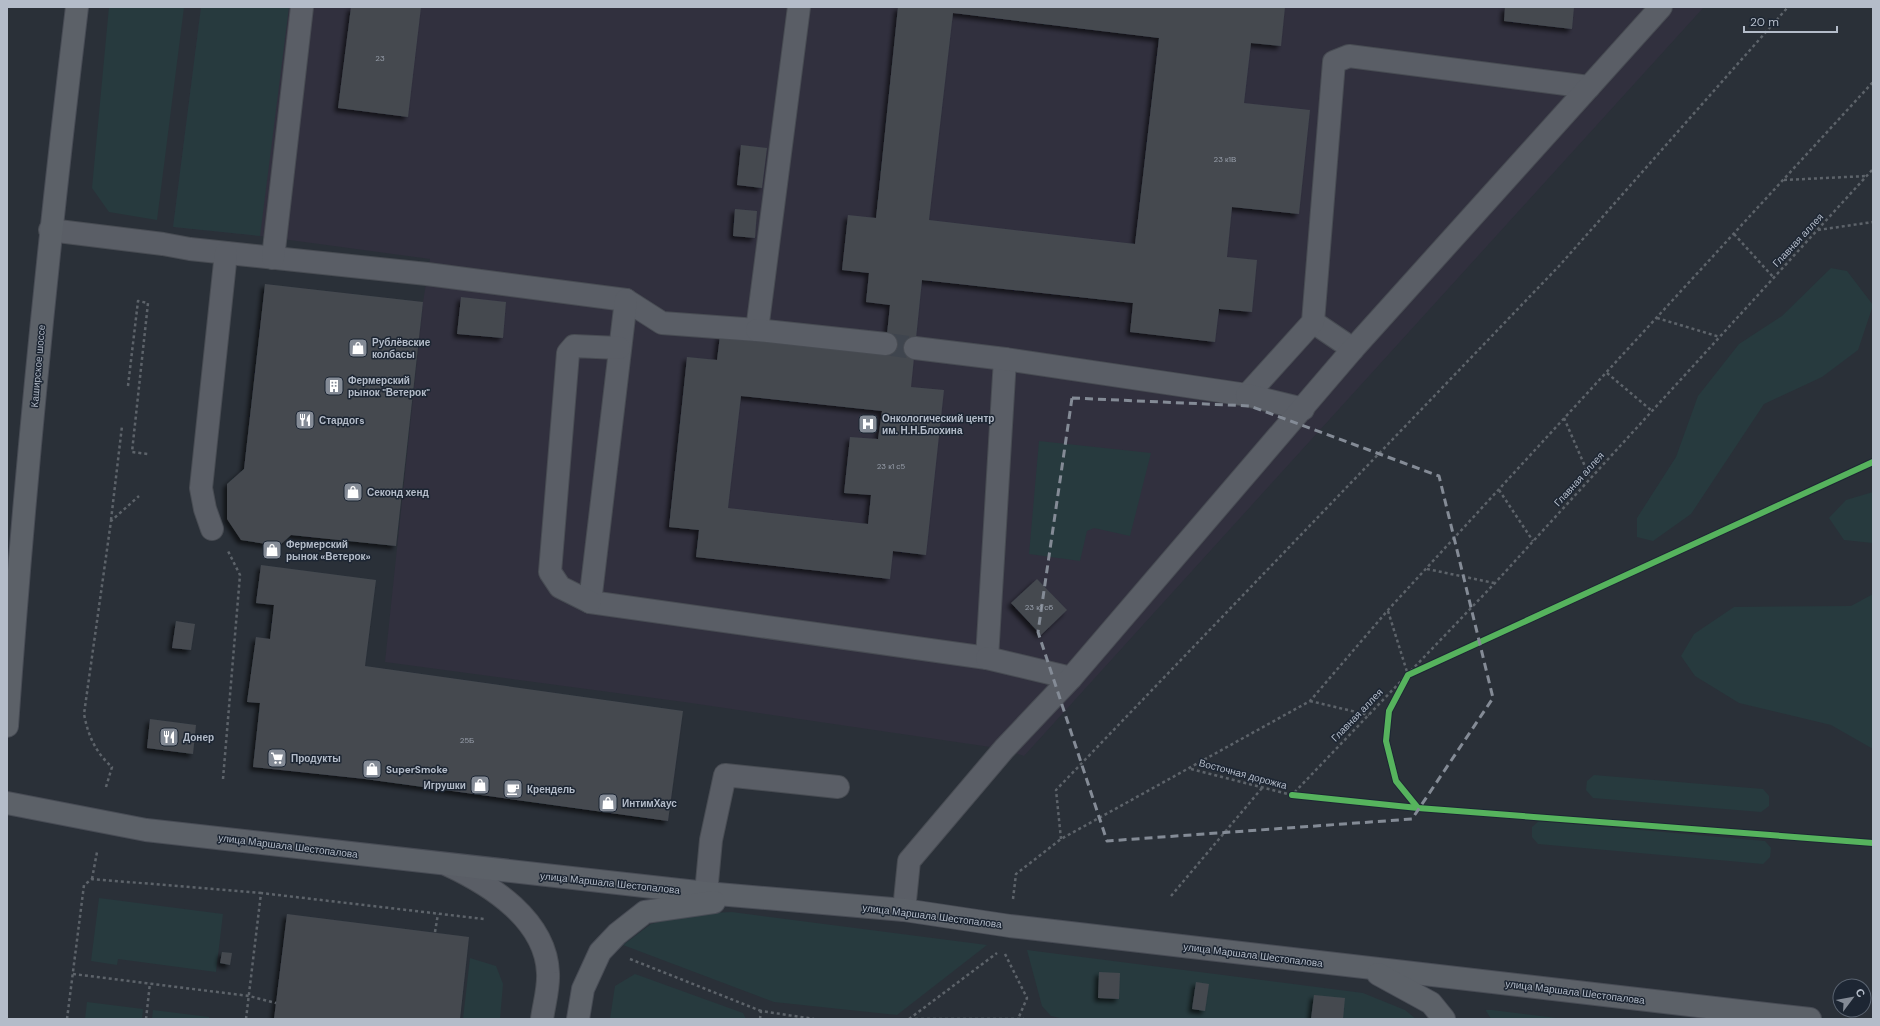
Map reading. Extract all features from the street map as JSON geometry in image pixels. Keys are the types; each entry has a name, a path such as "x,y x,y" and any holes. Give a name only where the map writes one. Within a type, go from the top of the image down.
{"main road":[{"name":"Каширское шоссе","path":"7,726 15,608 50,230 77,7"},
{"name":"улица Маршала Шестопалова","path":"7,803 139,829 706,893 904,910 1010,926 1810,1019"},
{"path":"578,1019 583,989 600,952 617,934 645,912 745,897"},
{"path":"1368,968 1431,1003 1444,1019"}],"lane":[{"path":"273,258 302,7"},
{"path":"757,330 798,7"},
{"path":"904,910 909,861 1004,749 1071,678 1304,409 1353,350 1661,7"},
{"path":"1247,395 1313,322 1334,62 1349,56 1589,87"},
{"path":"50,230 226,253 427,274 626,300 662,322 757,330 886,344"},
{"path":"212,529 205,509 201,488 226,253"},
{"path":"590,602 619,348 626,300"},
{"path":"1313,322 1353,350"},
{"path":"619,348 574,346 568,352 550,572 560,587 590,602 987,658 1071,678"},
{"path":"915,348 1006,359 1247,395 1304,409"},
{"path":"987,658 1006,359"},
{"path":"706,893 711,840 725,775 838,787"},
{"path":"448,865 475,877 498,894 531,926 541,943 548,973 542,1019"}],"path":[{"path":"1061,839 1056,790 1560,265 1788,7"},
{"path":"1010,926 1016,874 1061,839 1310,701 1388,610 1873,82"},
{"path":"1783,180 1867,176"},
{"path":"1817,231 1873,222"},
{"path":"1734,234 1774,278"},
{"path":"128,386 138,301 148,304 132,452 148,454"},
{"path":"1657,318 1720,337"},
{"path":"1606,373 1652,411"},
{"path":"1564,418 1590,478"},
{"path":"106,787 112,767 104,760 94,747 87,730 84,714 111,521 122,426"},
{"path":"1499,490 1533,541"},
{"path":"111,521 139,496"},
{"path":"212,529 234,562 240,575 223,779"},
{"path":"1426,569 1495,583"},
{"path":"1388,610 1408,675"},
{"path":"1310,701 1369,715"},
{"path":"1172,896 1262,788"},
{"path":"67,1019 84,886 92,879 97,852"},
{"path":"92,879 261,892 486,920"},
{"path":"246,1019 261,892"},
{"path":"435,932 438,914"},
{"path":"909,1019 1003,948 1027,998 1018,1018"},
{"path":"629,959 761,1011 814,1019"},
{"path":"73,974 249,996 276,1003"},
{"path":"146,1019 150,983"},
{"path":"760,1019 761,1011"},
{"path":"915,1019 1024,1019"}],"highlighted area":[{"path":"1072,398 1250,406 1439,476 1493,698 1412,819 1107,841 1038,632"}],"shaded area":[{"name":"Онкологический центр им. Н.Н.Блохина","path":"201,7 1704,7 1024,756 1004,749 684,702 385,662 423,302 430,259 260,236 173,227"}],"green space":[{"path":"109,7 184,7 157,220 109,212 92,188"},
{"path":"201,7 289,7 260,236 173,227"},
{"path":"1831,268 1847,271 1873,305 1858,350 1822,377 1764,404 1691,514 1653,541 1637,537 1637,518 1676,457 1698,396 1739,344 1782,316"},
{"path":"1039,441 1151,453 1130,536 1094,528 1087,531 1080,561 1029,554"},
{"path":"1873,492 1873,543 1844,540 1829,518 1846,500"},
{"path":"1873,594 1873,749 1831,725 1739,703 1695,676 1681,656 1694,634 1734,607 1851,606"},
{"path":"1594,775 1763,789 1769,796 1769,806 1761,812 1593,798 1586,790 1587,781"},
{"path":"1539,821 1765,841 1771,848 1770,857 1763,864 1538,844 1532,837 1532,827"},
{"path":"99,898 223,914 216,972 118,959 117,965 91,961"},
{"path":"732,912 987,945 897,1015 774,1002 623,945 651,924 689,914"},
{"path":"1027,950 1363,993 1405,1010 1416,1019 1065,1019 1051,1016 1042,1006"},
{"path":"470,958 496,966 503,984 500,1019 463,1019"},
{"path":"635,974 743,1013 746,1019 610,1019 615,986"},
{"path":"87,1002 143,1009 142,1019 85,1019"},
{"path":"1485,1009 1565,1019 1491,1019"},
{"path":"153,1010 209,1017 209,1019 152,1019"}],"building":[{"path":"351,7 421,7 408,117 338,108"},
{"path":"898,7 1285,7 1281,46 1251,43 1244,103 1310,110 1299,214 1232,207 1227,257 1257,260 1252,312 1219,309 1215,342 1130,332 1133,303 922,280 911,387 944,390 926,555 893,551 890,579 696,557 699,530 669,527 687,357 717,360 720,335 885,353 890,305 866,302 869,273 842,270 848,215 876,218","holes":["953,13 1159,38 1135,244 929,220","741,396 882,411 878,439 850,437 844,493 871,495 868,524 728,508"]},
{"path":"1505,7 1574,7 1572,29 1504,21"},
{"path":"741,145 767,148 762,188 737,185"},
{"path":"735,209 757,211 755,238 733,236"},
{"name":"Фермерский рынок \"Ветерок\"","path":"265,284 423,302 396,546 291,535 279,546 241,540 227,519 227,484 244,469"},
{"path":"461,297 506,302 503,338 457,334"},
{"path":"261,565 376,580 365,666 683,711 668,821 365,779 253,767 260,703 247,702 256,637 270,639 274,605 256,603"},
{"path":"1037,579 1067,610 1041,635 1011,603"},
{"path":"176,621 195,624 191,650 172,648"},
{"path":"150,719 196,725 193,754 147,748"},
{"path":"287,914 469,937 460,1019 274,1019"},
{"path":"222,952 232,953 230,965 220,963"},
{"path":"1099,972 1120,973 1119,999 1098,998"},
{"path":"1196,982 1209,984 1205,1011 1192,1009"},
{"path":"1314,995 1345,998 1343,1019 1311,1019"}],"tunnel":[{"path":"886,344 915,348"}],"cycle path":[{"path":"1418,808 1396,781 1386,741 1389,711 1408,675 1873,462"},
{"name":"Восточная дорожка","path":"1292,795 1418,808 1873,843"}],"place":[{"name":"Рублёвские колбасы","path":"358,348"},
{"name":"Фермерский рынок \"Ветерок\"","path":"334,386"},
{"name":"Стардогs","path":"305,420"},
{"name":"Онкологический центр им. Н.Н.Блохина","path":"868,424"},
{"name":"Секонд хенд","path":"353,492"},
{"name":"Фермерский рынок «Ветерок»","path":"272,550"},
{"name":"Донер","path":"169,737"},
{"name":"Продукты","path":"277,758"},
{"name":"SuperSmoke","path":"372,769"},
{"name":"Игрушки","path":"480,785"},
{"name":"Крендель","path":"513,789"},
{"name":"ИнтимХаус","path":"608,803"}]}
